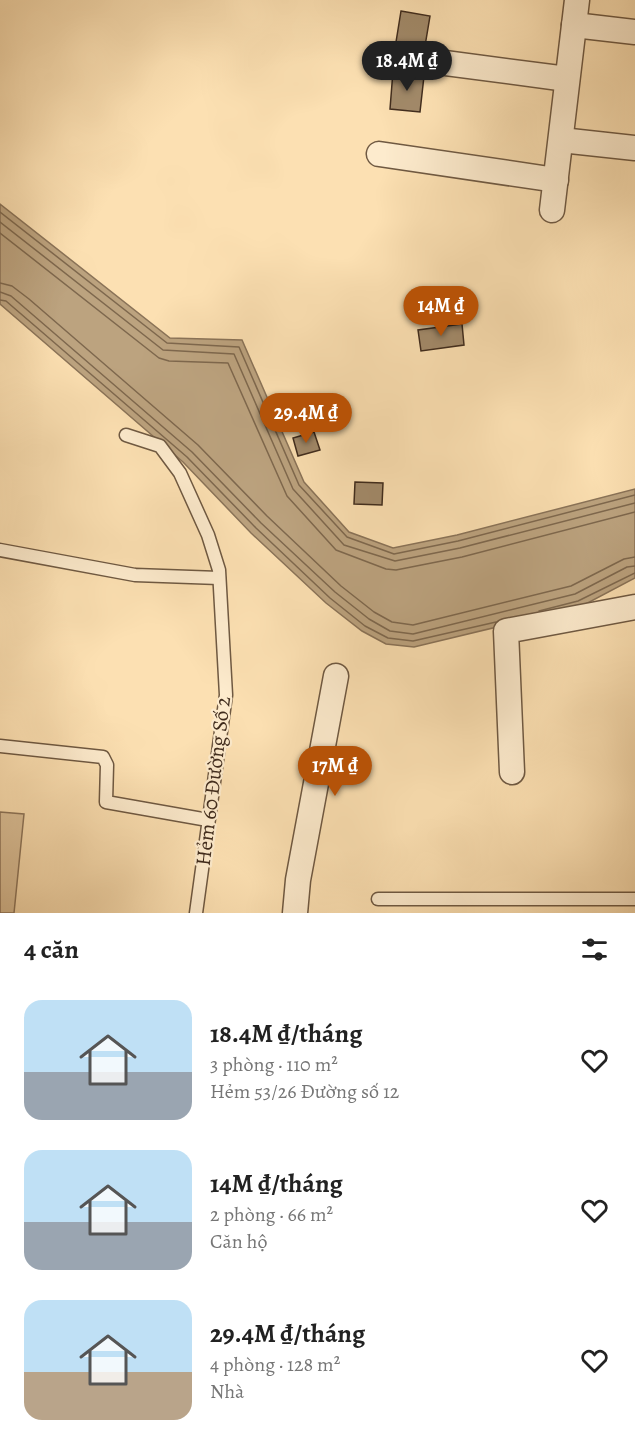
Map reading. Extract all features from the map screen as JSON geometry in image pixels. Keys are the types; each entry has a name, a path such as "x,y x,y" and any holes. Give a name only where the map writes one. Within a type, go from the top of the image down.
{"street":[{"path":"552,210 577,0"},
{"path":"574,25 635,32"},
{"path":"393,56 567,80"},
{"path":"561,140 635,148"},
{"path":"379,154 556,180"},
{"path":"512,772 506,631 635,607"},
{"path":"295,913 298,880 336,676"}],"lane":[{"name":"Hẻm 60 Đường Số 2","path":"126,435 160,446 180,473 208,535 219,570 226,695 196,913"},
{"path":"0,550 135,575 219,578"},
{"path":"0,746 103,757 108,765 106,802 208,820"},
{"path":"378,899 635,899"}],"shaded area":[{"path":"0,812 24,814 14,913 0,913"}],"water":[{"path":"0,204 170,338 242,340 304,482 349,532 393,548 457,535 635,489 635,578 580,607 414,647 386,644 362,631 326,603 251,533 183,462 0,304"}],"building":[{"path":"401,11 430,16 425,46 396,42"},
{"path":"393,71 424,76 420,112 390,109"},
{"path":"462,324 464,345 421,351 418,330"},
{"path":"314,432 320,450 298,456 293,438"},
{"path":"355,482 383,483 382,505 354,504"}]}
